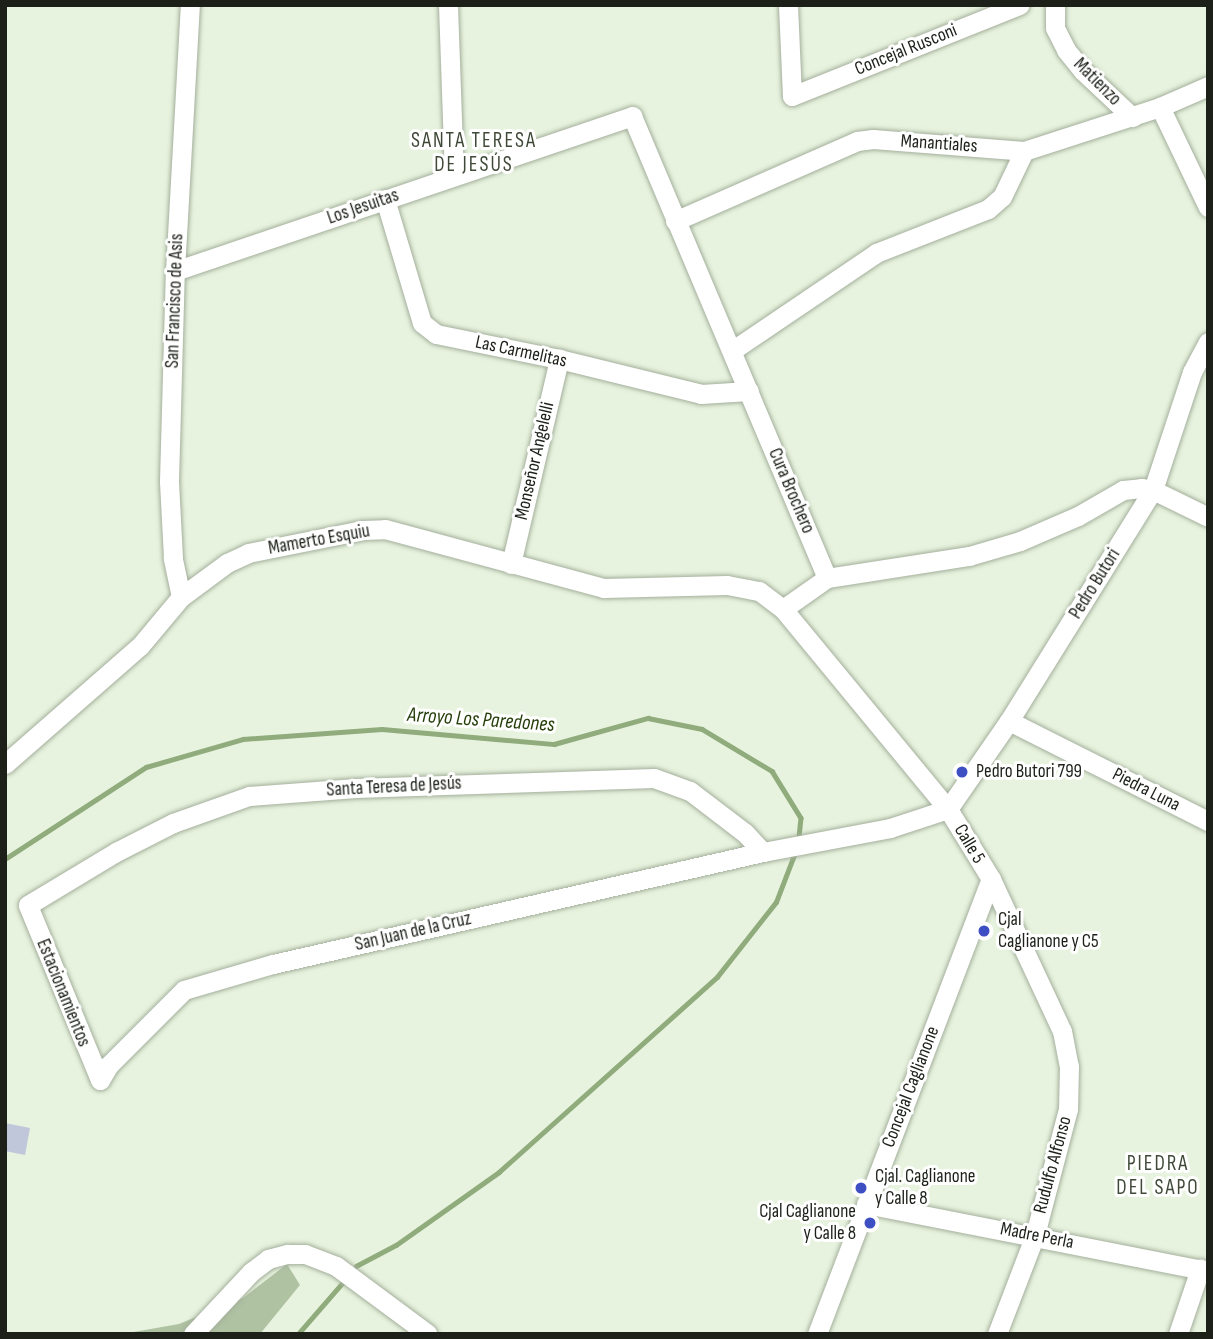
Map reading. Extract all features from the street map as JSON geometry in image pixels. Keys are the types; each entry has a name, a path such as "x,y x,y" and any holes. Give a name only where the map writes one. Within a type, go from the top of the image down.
{"street":[{"name":"San Francisco de Asis","path":"181,597 173,558 169,481 175,271 190,5"},
{"path":"448,5 454,174"},
{"name":"Concejal Rusconi","path":"788,5 792,96 1020,5"},
{"name":"Matienzo","path":"1055,5 1055,28 1066,50 1082,71 1132,117"},
{"name":"Manantiales","path":"675,221 857,141 873,139 1024,151 1132,117 1208,86"},
{"path":"1160,107 1208,208"},
{"name":"Los Jesuitas","path":"175,271 454,174 632,116"},
{"name":"Cura Brochero","path":"632,116 827,578"},
{"path":"733,350 876,253 988,209 1002,197 1024,151"},
{"name":"Las Carmelitas","path":"385,200 422,323 436,334 559,359 701,394 749,391"},
{"name":"Pedro Butori","path":"948,809 1009,721 1153,490 1192,372 1208,342"},
{"name":"Monseñor Angelelli","path":"511,564 559,359"},
{"path":"948,809 783,609 827,578 969,556 1020,541 1078,516 1123,491 1141,488 1153,490 1208,517"},
{"name":"Mamerto Esquiu","path":"5,764 140,646 181,597 227,563 248,553 362,530 385,529 604,589 727,585 759,591 783,609"},
{"name":"Piedra Luna","path":"1009,721 1208,821"},
{"name":"Santa Teresa de Jesús","path":"27,905 116,852 173,823 249,796 356,788 654,778 690,792 745,834 763,852"},
{"name":"San Juan de la Cruz","path":"100,1080 109,1065 184,990 273,964 763,852 890,828 948,809"},
{"name":"Calle 5","path":"948,809 990,879"},
{"name":"Concejal Caglianone","path":"817,1334 990,879"},
{"name":"Rudulfo Alfonso","path":"990,879 1062,1031 1069,1066 1068,1109 1035,1235 997,1334"},
{"name":"Estacionamientos","path":"27,905 100,1080"},
{"name":"Madre Perla","path":"866,1203 1204,1270"},
{"path":"193,1334 251,1272 268,1259 287,1254 305,1254 336,1266 428,1334"},
{"path":"1178,1334 1204,1270"}],"green space":[{"path":"287,1264 300,1285 260,1334 122,1334 179,1324 243,1298"}],"building":[{"path":"5,1123 30,1128 25,1155 5,1151"}],"waterway":[{"name":"Arroyo Los Paredones","path":"5,859 146,767 243,739 382,729 554,744 648,718 702,729 772,771 801,818 799,838"},
{"name":"Arroyo Los Paredones","path":"356,1266 396,1245 499,1172 717,977 776,902 796,850"},
{"name":"Arroyo Los Paredones","path":"298,1334 345,1280"}],"place":[{"name":"Pedro Butori 799","path":"962,772"},
{"name":"Cjal Caglianone y C5","path":"984,931"},
{"name":"Cjal. Caglianone y Calle 8","path":"861,1188"},
{"name":"Cjal Caglianone y Calle 8","path":"870,1223"}],"district":[{"name":"SANTA TERESA DE JESÚS","path":"474,153"},
{"name":"PIEDRA DEL SAPO","path":"1158,1176"}]}
